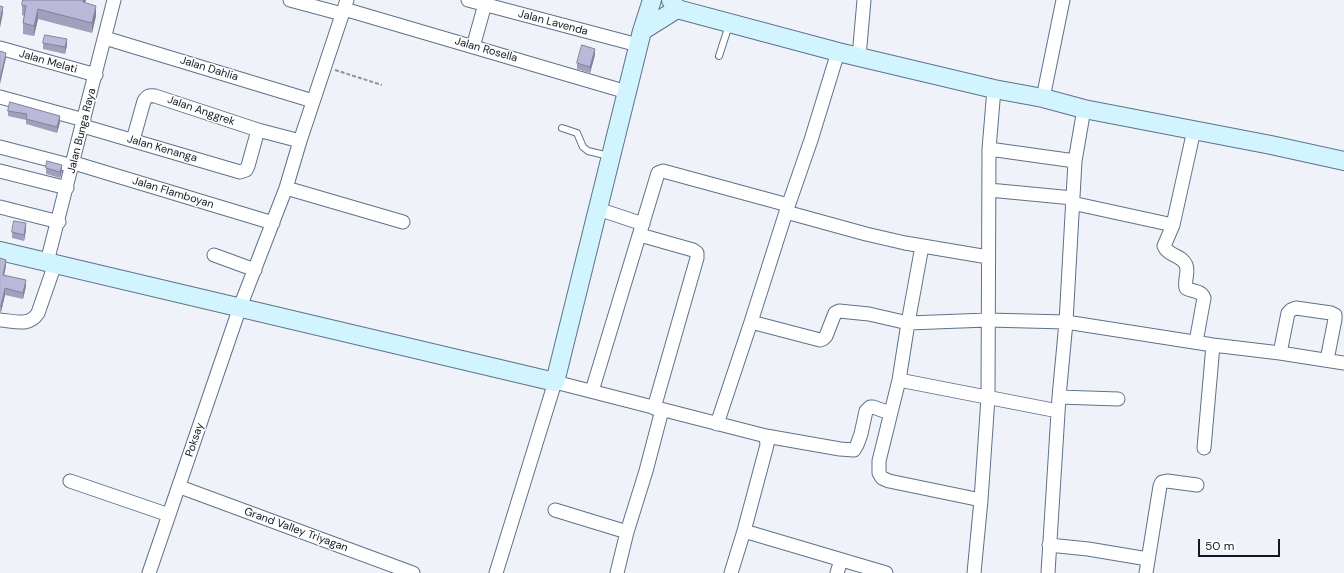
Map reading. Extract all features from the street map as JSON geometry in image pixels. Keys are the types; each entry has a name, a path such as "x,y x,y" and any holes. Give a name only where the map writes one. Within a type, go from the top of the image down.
{"street":[{"name":"Jalan Bunga Raya","path":"0,320 26,322 34,320 38,313 51,263 73,164 80,121 96,75 114,0"},
{"name":"Jalan Rosella","path":"290,0 345,8 627,92"},
{"name":"Jalan Lavenda","path":"468,0 640,38"},
{"path":"496,573 555,382 640,38 652,0"},
{"path":"859,57 864,0"},
{"path":"1043,98 1063,0"},
{"path":"473,47 485,4"},
{"path":"640,38 674,4 730,23 838,52 994,89 1043,98 1084,109 1344,161"},
{"name":"Poksay","path":"149,573 240,308 286,188 324,67 345,8"},
{"name":"Jalan Dahlia","path":"105,38 313,101"},
{"name":"Jalan Melati","path":"0,48 96,75"},
{"path":"717,424 787,208 811,140 838,52"},
{"path":"974,573 988,398 989,148 994,89"},
{"name":"Jalan Anggrek","path":"133,140 144,101 146,97 150,95 300,142"},
{"name":"Jalan Kenanga","path":"0,97 80,121 133,140 240,172 246,170 248,166 258,130"},
{"path":"1048,573 1059,397 1066,322 1075,161 1084,109"},
{"path":"1194,130 1173,225 1164,246 1165,249 1184,261 1187,271 1185,284 1186,288 1203,294 1204,298 1196,342"},
{"name":"Jalan Flamboyan","path":"0,147 73,164 273,223"},
{"path":"989,148 1075,161"},
{"path":"0,171 67,188"},
{"path":"592,391 657,175 662,171 787,208 866,234 922,246 988,257"},
{"path":"286,188 403,222"},
{"path":"989,190 1072,201 1173,225"},
{"path":"0,207 59,222"},
{"path":"598,209 697,253 697,258 658,409 646,471 627,532 617,573"},
{"path":"922,246 899,380 879,461 878,473 882,478 981,500"},
{"path":"0,251 555,382 766,436 840,449 854,450 858,445 866,411 870,407 873,407 890,413"},
{"path":"214,256 255,270"},
{"path":"1280,353 1288,314 1291,310 1296,308 1332,313 1335,315 1335,319 1327,360"},
{"path":"751,322 820,340 826,336 837,311 869,314 908,323 988,320 1066,322 1212,345 1280,353 1344,363"},
{"path":"1204,448 1212,345"},
{"path":"899,380 1058,411"},
{"path":"1059,397 1118,399"},
{"path":"731,573 767,445 766,436"},
{"path":"70,481 169,515"},
{"path":"1146,573 1160,486 1162,482 1168,481 1197,485"},
{"name":"Grand Valley Triyagan","path":"180,486 413,573"},
{"path":"555,510 627,532"},
{"path":"744,531 886,573"},
{"path":"1049,545 1088,549 1148,559"},
{"path":"837,573 841,560"}],"lane":[{"path":"719,56 730,23"},
{"path":"562,128 577,133 583,147 588,151 611,157"}],"path":[{"path":"324,67 382,85"}],"building":[{"path":"23,0 83,0 83,2 96,6 92,23 38,9 34,26 23,23 26,6 22,5"},
{"path":"0,6 3,7 0,22"},
{"path":"45,35 67,39 65,47 43,43"},
{"path":"582,45 595,49 590,67 577,63"},
{"path":"0,51 6,53 0,79"},
{"path":"10,102 60,116 57,127 26,119 27,114 8,111"},
{"path":"47,161 62,165 60,172 46,168"},
{"path":"14,221 26,223 24,235 12,232"},
{"path":"0,258 6,260 3,275 26,280 23,293 5,288 1,306 0,306"}]}
